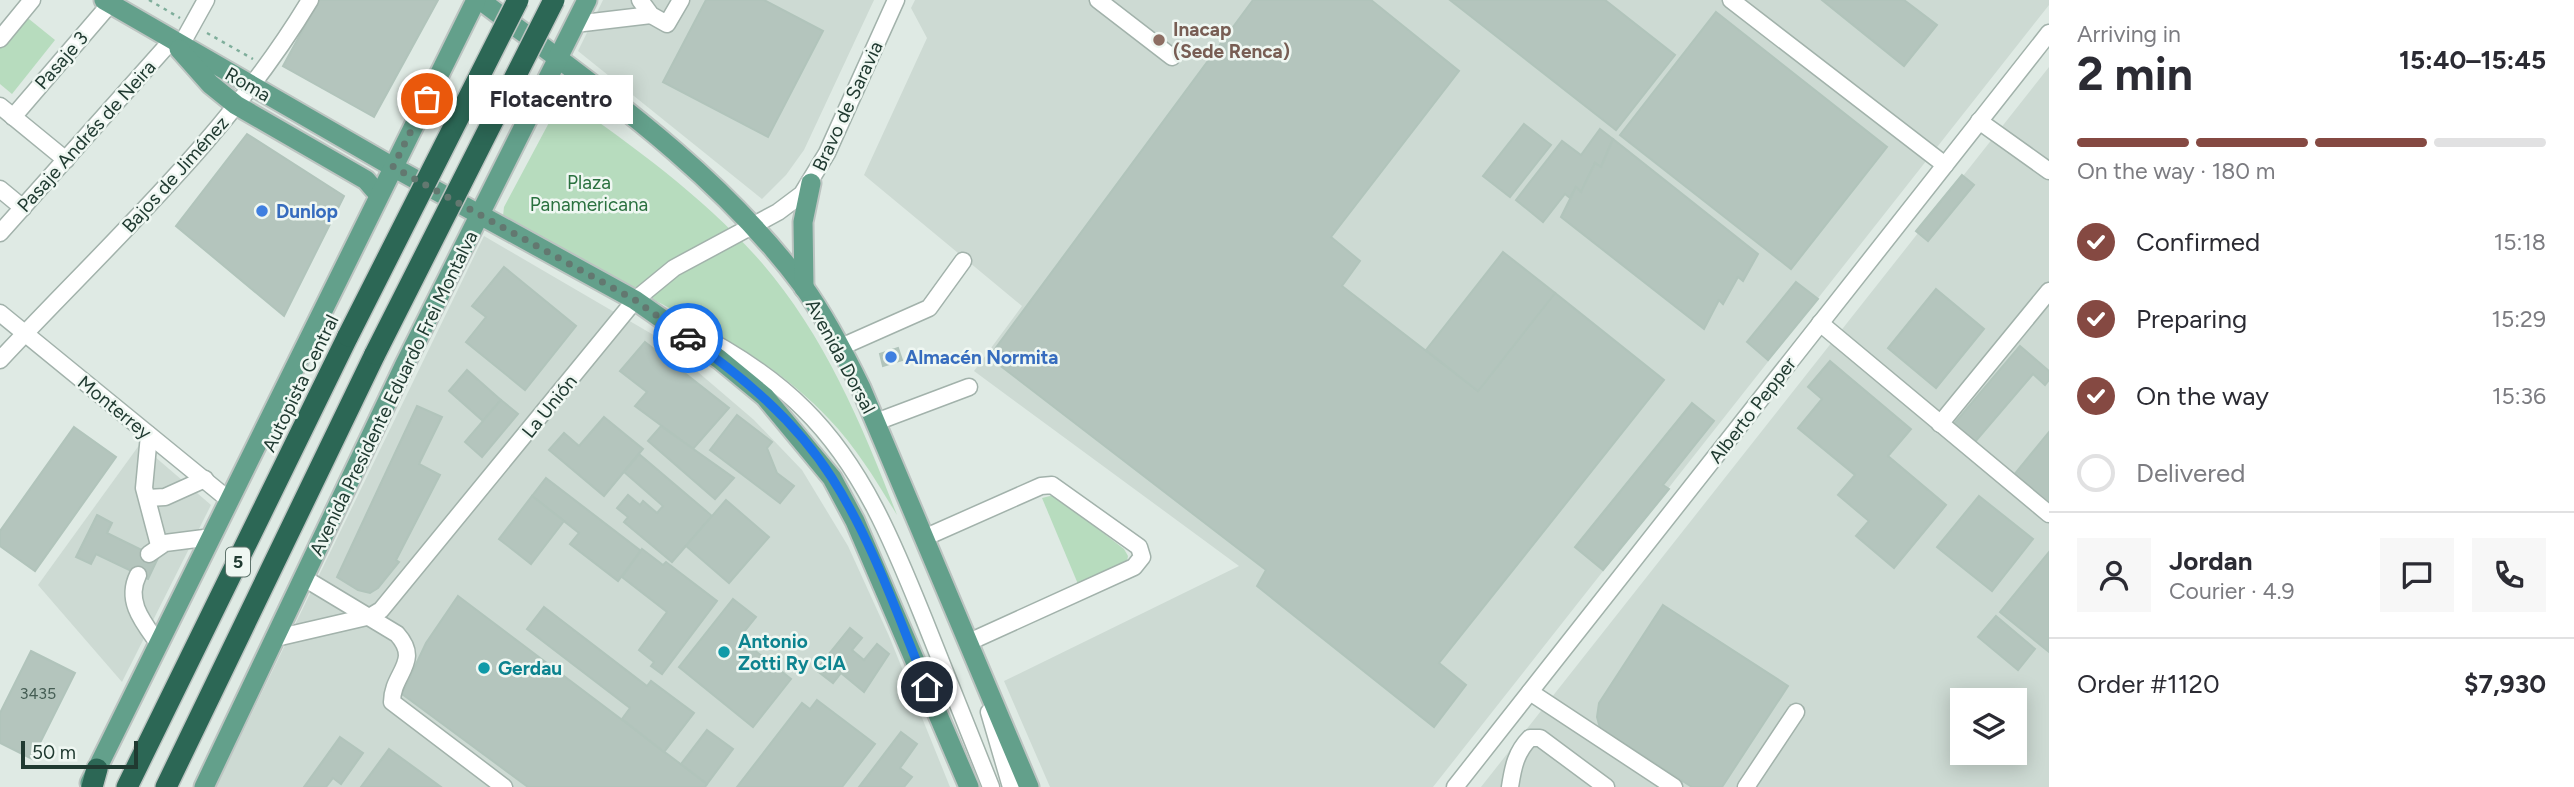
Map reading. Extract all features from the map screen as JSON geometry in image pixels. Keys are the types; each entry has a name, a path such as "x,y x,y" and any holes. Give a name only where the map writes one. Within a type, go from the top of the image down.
{"highway":[{"name":"Autopista Central","path":"127,787 348,337 518,0"},
{"name":"5","path":"166,787 375,354 554,0"}],"main road":[{"path":"92,781 379,195 478,0"},
{"name":"Avenida Dorsal","path":"478,0 559,58 677,150 753,226 804,288 841,347 876,422 1029,787"},
{"name":"Avenida Presidente Eduardo Frei Montalva","path":"204,787 480,213 587,0"},
{"name":"Roma","path":"107,2 393,167"},
{"path":"177,42 196,70 236,105 366,180 379,195"},
{"path":"393,167 635,300 719,359 765,397 832,478 877,566 969,787"},
{"path":"804,288 803,222 811,183"}],"street":[{"path":"0,39 32,0"},
{"name":"Pasaje Andrés de Neira","path":"0,233 177,42 206,0"},
{"name":"Bajos de Jiménez","path":"0,360 108,249 236,105 310,0"},
{"path":"640,0 650,15 667,24 681,0"},
{"name":"Bravo de Saravia","path":"753,226 787,207 811,183 896,0"},
{"path":"1098,0 1172,57"},
{"path":"1731,0 1945,165"},
{"name":"Pasaje 3","path":"6,111 107,2"},
{"path":"575,24 650,15"},
{"name":"Alberto Pepper","path":"1455,787 2049,33"},
{"path":"6,111 66,160"},
{"path":"1979,121 2049,171"},
{"path":"0,189 23,208"},
{"name":"La Unión","path":"276,638 371,616 387,605 635,300 674,268 753,226"},
{"path":"841,347 929,308 963,261"},
{"path":"1940,424 2049,291"},
{"path":"635,300 726,349 775,383 804,408 843,455 869,496 899,557 991,787"},
{"name":"Monterrey","path":"0,313 229,500"},
{"path":"1820,323 2049,514"},
{"path":"876,422 969,387"},
{"path":"149,435 144,488 148,498 154,549 212,537"},
{"path":"148,498 165,497 205,479"},
{"path":"926,537 1041,486 1052,485 1139,547 1142,557 1134,567 969,642 1011,787"},
{"path":"138,575 133,592 138,614 158,643"},
{"path":"304,578 371,616 407,645 409,658 392,692 392,702 504,787"},
{"path":"1530,692 1674,787"},
{"path":"1746,787 1796,712"},
{"path":"1510,787 1513,764 1521,748 1530,738 1541,738 1606,787"}],"shaded area":[{"path":"603,0 874,0 804,150 786,175 762,199 578,51"},
{"path":"915,0 2049,0 2049,5 1433,787 1050,787 1004,681 1239,566 974,371 1022,306 864,175 927,38 911,8"},
{"path":"2049,67 2049,787 1481,787"},
{"path":"484,236 657,337 754,420 802,470 848,546 889,636 950,787 216,787"},
{"path":"140,444 211,505 122,682 38,585"}],"green space":[{"path":"24,15 55,40 12,94 0,84 0,45"},
{"name":"Plaza Panamericana","path":"567,100 694,196 762,263 805,321 840,383 897,515 848,441 794,386 714,332 544,242 503,216 504,207 560,102"},
{"path":"1054,495 1124,549 1128,556 1127,561 1078,584 1042,498"}],"building":[{"path":"319,0 438,0 374,117 283,66"},
{"path":"706,0 764,0 823,31 768,137 663,82"},
{"path":"1253,0 1371,0 1459,71 1331,237 1360,261 1342,286 1478,391 1555,293 1664,380 1439,663 1466,685 1434,727 1257,586 1266,570 989,357"},
{"path":"1450,0 1605,0 1675,55 1616,130"},
{"path":"1822,0 1904,0 1937,25 1904,66"},
{"path":"1716,12 1887,147 1791,269 1620,135"},
{"path":"1524,124 1551,145 1510,197 1483,176"},
{"path":"1600,129 1613,139 1601,167 1595,163 1581,192 1576,187 1570,198 1565,194 1543,222 1516,200 1562,141 1581,155"},
{"name":"Dunlop","path":"247,134 344,196 284,316 176,226"},
{"path":"1613,139 1758,254 1743,281 1738,277 1723,304 1719,300 1704,329 1561,217 1576,187 1581,192 1595,163 1601,167"},
{"path":"1962,175 1974,185 1928,241 1916,231"},
{"path":"1503,252 1555,293 1478,391 1426,350"},
{"path":"504,267 576,326 525,390 466,342 486,317 472,306"},
{"path":"1796,282 1818,299 1768,360 1747,342"},
{"path":"1936,289 1984,329 1936,388 1888,348"},
{"path":"645,342 729,408 693,449 635,406 647,392 620,371"},
{"path":"2020,346 2049,371 2049,380 2045,385 2033,374 1974,443 1953,425"},
{"name":"Almacén Normita","path":"898,348 902,360 883,366 880,354"},
{"path":"1830,361 1911,429 1888,456 1946,505 1894,568 1856,536 1869,521 1838,495 1855,475 1798,428 1822,399 1808,387"},
{"path":"467,370 501,400 483,421 449,391"},
{"path":"501,400 518,414 482,457 465,442"},
{"path":"1692,403 1714,421 1663,485 1669,489 1603,570 1575,547"},
{"path":"417,406 442,417 419,464 440,475 396,560 399,562 378,588 370,593 358,590 337,577"},
{"path":"737,415 772,442 767,448 777,473 794,486 780,503 710,450"},
{"path":"604,417 643,449 604,496 549,450 564,433 579,446"},
{"path":"661,426 734,478 715,499 648,441"},
{"path":"74,427 116,457 35,571 0,546 0,531"},
{"path":"2049,432 2049,505 2014,475"},
{"path":"639,454 712,516 672,562 624,522 628,517 617,508 628,495 640,505 643,501 657,513 663,506 624,472"},
{"path":"546,478 641,551 618,581 570,544 579,533 532,496"},
{"path":"532,496 564,521 531,564 499,539"},
{"path":"1979,496 2033,539 1992,591 1937,547"},
{"path":"726,500 769,537 729,583 686,546"},
{"path":"97,515 112,523 107,533 158,558 148,579 96,554 91,564 76,557"},
{"path":"642,549 663,565 666,562 717,601 662,674 651,666 654,662 639,650 667,612 622,577"},
{"path":"2049,552 2049,652 2000,612"},
{"name":"Gerdau","path":"458,596 707,784 705,787 528,787 402,694 426,643"},
{"name":"Antonio Zotti Ry CIA","path":"733,599 756,617 739,638 791,679 753,727 679,667"},
{"path":"1663,605 1788,686 1722,787 1692,787 1600,728 1597,717 1599,703"},
{"path":"544,607 647,686 651,681 694,713 664,752 622,719 630,708 527,629"},
{"path":"1996,616 2035,649 2018,670 1978,637"},
{"path":"850,628 862,638 852,650 864,660 877,644 889,654 864,692 841,673 833,683 816,670"},
{"path":"31,651 75,673 32,759 0,743 0,713"},
{"path":"817,700 875,744 842,787 737,787 802,703 810,709"},
{"path":"707,730 733,749 707,784 681,764"},
{"path":"901,732 917,744 900,768 912,777 904,787 859,787"},
{"path":"340,737 363,753 341,784 333,778 326,787 304,787"},
{"path":"389,749 441,787 361,787"}],"way so far":[{"path":"427,99 393,167 635,300 688,338"}],"place":[{"name":"Inacap (Sede Renca)","path":"1159,40"},
{"name":"Flotacentro","path":"427,99"},
{"name":"Dunlop","path":"262,211"},
{"name":"Almacén Normita","path":"891,357"},
{"name":"Antonio Zotti Ry CIA","path":"724,652"},
{"name":"Gerdau","path":"484,668"}],"route":[{"path":"688,338 719,359 765,397 798,433 832,478 877,566 927,687"}]}
